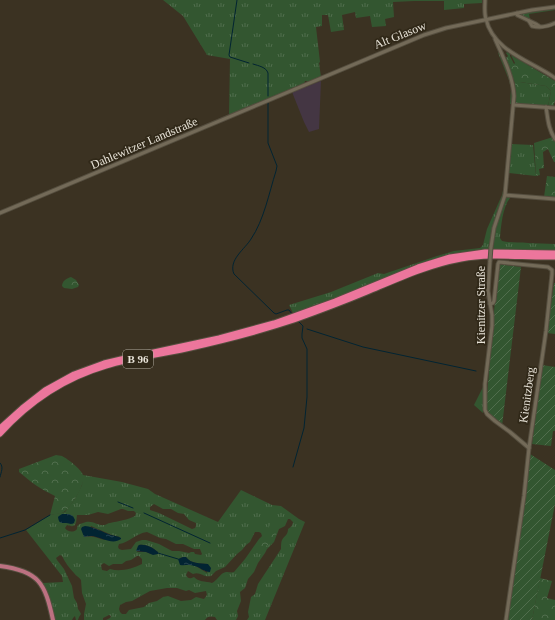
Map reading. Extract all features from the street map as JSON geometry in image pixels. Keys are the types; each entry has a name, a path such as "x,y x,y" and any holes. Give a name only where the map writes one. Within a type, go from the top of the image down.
{"highway":[{"name":"B 96","path":"0,434 24,410 43,396 64,383 89,372 117,363 251,333 291,319 418,266 450,257 485,252 555,253"},
{"name":"B 96","path":"298,316 338,304 420,270 448,261 485,256 555,257"},
{"name":"B 96","path":"0,428 45,390 87,369 121,358 219,338 291,319"}],"main road":[{"path":"0,566 26,572 38,580 45,591 53,620"}],"street":[{"name":"Kienitzer Straße","path":"485,0 486,20 501,51 513,84 514,105 505,194 494,228 491,247 488,287 492,326 485,410 487,414 529,448"},
{"name":"Alt Glasow","path":"295,89 425,34 516,13 555,7"},
{"path":"516,13 529,21 532,26 548,26 555,23"},
{"path":"490,30 491,23 494,18"},
{"path":"495,39 505,47 555,78"},
{"path":"501,51 505,47"},
{"name":"Dahlewitzer Landstraße","path":"0,213 295,89"},
{"path":"514,105 555,108"},
{"path":"546,107 548,126 555,139"},
{"path":"505,194 555,199"},
{"name":"Kienitzberg","path":"490,304 494,301 499,262 548,267 552,270 546,331 506,620"}],"shaded area":[{"path":"321,81 319,129 309,132 292,92"}],"green space":[{"path":"163,0 482,0 482,3 464,4 464,8 444,10 444,1 393,2 394,17 385,19 386,26 372,27 370,16 356,18 355,12 342,15 344,30 331,32 328,15 322,15 322,26 316,27 321,77 308,82 305,81 304,84 229,115 230,59 207,55 183,16"},
{"path":"555,8 555,10 529,14 530,20 519,14"},
{"path":"500,52 513,88 513,104 510,104 511,88 498,53"},
{"path":"507,52 510,54 514,64 515,63 511,55 555,81 555,101 553,107 548,106 551,91 546,86 520,82 520,105 515,103 515,84 506,58 508,56 506,53"},
{"path":"520,82 546,86 551,91 548,106 520,105"},
{"path":"553,137 555,142 555,162 548,149 543,152 544,168 539,169 540,175 536,176 534,143"},
{"path":"511,144 533,145 536,176 509,173"},
{"path":"547,176 555,177 555,198 544,197"},
{"path":"505,182 504,196 493,227 490,250 457,254 425,262 313,307 293,313 289,305 331,292 378,273 384,274 454,251 480,248 483,245 487,229 502,195"},
{"path":"506,196 512,196 506,204 503,215 500,238 502,241 555,244 555,251 493,250 495,231"},
{"path":"498,264 521,267 502,426 488,414 486,408"},
{"path":"71,277 76,280 79,285 78,287 72,289 64,288 62,286 63,283 66,279"},
{"path":"555,283 555,334 547,333"},
{"path":"542,365 555,367 555,431 553,431 551,446 532,444"},
{"path":"484,385 483,413 474,405"},
{"path":"530,454 555,470 555,504 532,620 508,620"},
{"path":"56,455 68,459 74,464 82,473 83,479 75,500 68,508 62,513 50,515 55,496 32,482 19,472 19,469"},
{"path":"83,475 122,482 148,489 155,494 218,522 241,490 272,505 281,506 305,522 265,620 247,620 249,617 248,612 251,597 255,594 258,584 281,549 282,540 287,534 288,529 293,524 290,519 288,519 285,526 279,529 274,542 267,549 258,563 254,572 248,579 245,588 240,592 241,601 237,611 238,616 236,620 217,620 215,617 211,616 205,620 106,620 110,618 111,616 109,615 103,618 103,620 84,620 86,604 82,593 81,580 70,569 60,555 56,558 64,569 72,586 74,598 81,614 78,620 76,620 75,616 72,620 55,620 50,600 43,583 63,582 62,576 26,530 50,515 65,512 75,499 82,485","holes":["154,504 163,509 171,509 178,513 184,514 189,520 196,523 196,526 192,529 150,510 150,507","123,509 134,511 136,513 135,516 105,525 86,522 78,525 77,529 74,531 69,531 65,528 67,525 73,526 75,524 77,515 88,515 98,512 108,514","91,526 120,537 109,540 85,537","147,532 176,544 183,544 194,549 200,549 202,554 172,551 159,544 146,540 136,542 131,549 119,549 119,544 126,542 139,534","255,532 261,533 262,536 234,572 226,572 220,575 212,583 200,581 194,577 189,578 186,575 188,571 193,574 198,573 211,576 216,571 225,567 250,542","139,545 149,546 158,553 151,554 146,552 137,552","139,556 142,559 142,564 126,570 102,570 101,565 104,563 109,566 113,564 122,564","186,557 193,562 208,564 207,573 194,565 190,565 180,558","167,588 177,588 186,591 189,590 195,593 206,591 207,595 204,599 196,597 191,600 181,601 168,596 163,597 157,601 149,603 144,607 129,610 126,614 122,614 119,609 120,605 132,601 150,591"]},
{"path":"275,519 278,522 278,525 275,538 272,543 262,547 260,545 260,541"},
{"path":"540,578 552,581 547,598 555,600 555,620 532,620"}],"water":[{"path":"62,514 69,514 73,516 75,520 74,523 60,523 58,517"},
{"path":"85,526 92,527 121,539 118,541 111,541 93,536 84,537 81,529"},
{"path":"139,545 151,547 158,552 158,554 153,555 146,552 136,551"},
{"path":"186,557 193,562 208,564 211,568 210,572 192,565 180,565 178,559"}],"waterway":[{"path":"237,0 229,55 230,57 249,63"},
{"path":"253,64 264,68 268,73 268,96"},
{"path":"268,103 268,143 277,166 276,171 266,206 256,232 235,259 233,269 234,274 274,313 276,314 289,310 292,314"},
{"path":"293,467 304,428 307,397 307,349 302,338 303,326 298,321"},
{"path":"307,329 363,347 476,371"},
{"path":"0,463 2,468 0,477"},
{"path":"118,502 133,508"},
{"path":"144,513 210,543"},
{"path":"0,538 25,530 50,515"},
{"path":"158,553 178,559"}]}
